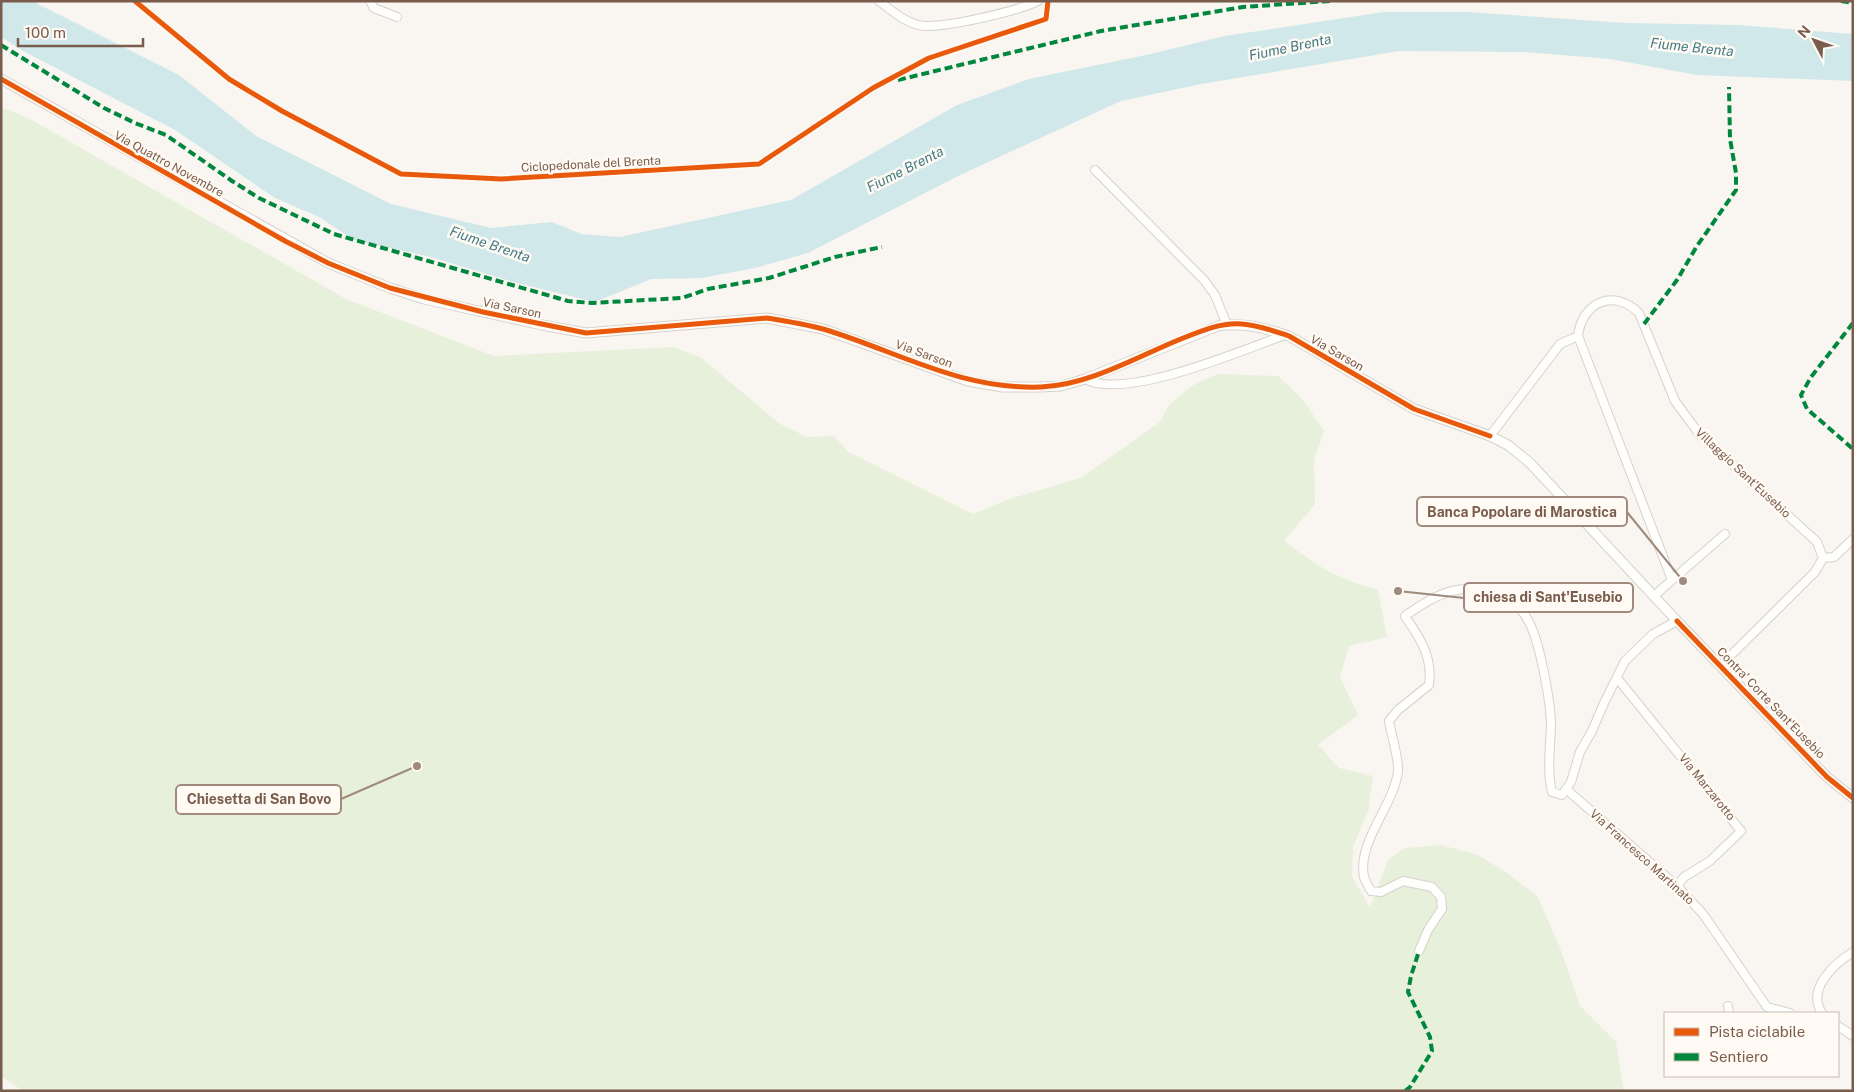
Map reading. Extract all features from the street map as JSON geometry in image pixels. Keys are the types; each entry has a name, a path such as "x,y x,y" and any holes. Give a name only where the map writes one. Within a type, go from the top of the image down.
{"street":[{"path":"370,1 374,8 397,17"},
{"path":"879,1 905,20 919,25 939,26 1038,1"},
{"name":"Via Quattro Novembre","path":"1,79 328,263"},
{"path":"1096,170 1204,280 1215,295 1227,325"},
{"name":"Via Sarson","path":"328,263 390,288 424,299 586,333 767,318 823,329 968,381 1003,387 1061,386 1085,379 1192,334 1227,325 1241,324 1268,329 1285,335 1414,409 1490,436"},
{"name":"Villaggio Sant'Eusebio","path":"1578,336 1584,315 1594,306 1606,300 1630,303 1639,313 1675,401 1700,435 1817,542 1823,558"},
{"path":"1085,379 1092,383 1114,385 1152,380 1285,335"},
{"path":"1490,436 1560,344 1578,336 1672,580"},
{"name":"Contra' Corte Sant'Eusebio","path":"1490,436 1508,445 1530,463 1677,621 1828,777 1853,798"},
{"path":"1654,596 1725,534"},
{"path":"1721,665 1816,572 1823,558 1834,557 1853,539"},
{"path":"1420,951 1442,908 1441,897 1432,887 1403,881 1381,892 1371,890 1364,877 1366,856 1371,836 1391,798 1398,769 1388,721 1398,710 1430,685 1431,671 1425,645 1406,616 1442,592 1461,588 1499,588 1517,604 1530,623 1548,692 1551,714 1549,781 1552,792 1562,795 1571,782 1580,752 1625,661 1653,634 1677,621"},
{"name":"Via Marzarotto","path":"1617,678 1741,831 1710,861 1684,877 1677,886"},
{"name":"Via Francesco Martinato","path":"1566,789 1677,886 1703,914 1768,1011"},
{"path":"1822,1012 1818,1000 1819,989 1834,966 1853,952"},
{"path":"1839,1027 1853,1036"}],"green space":[{"path":"1,107 30,119 346,299 494,356 673,347 700,357 780,424 807,437 834,436 848,452 973,514 1009,499 1081,478 1160,422 1169,405 1196,383 1218,374 1278,376 1303,400 1324,431 1314,460 1315,504 1284,541 1328,571 1350,581 1378,590 1387,637 1349,646 1340,677 1358,715 1318,745 1339,768 1373,776 1368,811 1353,847 1352,876 1370,908 1388,860 1405,848 1441,845 1478,855 1507,873 1537,896 1559,945 1580,1006 1616,1042 1624,1091 23,1091 1,1076"}],"water":[{"name":"Fiume Brenta","path":"1,1 32,1 179,75 256,136 391,204 491,228 552,222 581,234 620,237 791,200 957,105 1029,79 1146,55 1225,36 1384,12 1467,12 1625,23 1738,25 1853,34 1853,81 1697,75 1610,59 1525,52 1399,51 1201,84 1121,101 960,175 808,253 755,268 701,278 651,279 595,302 513,282 431,257 354,240 319,217 275,198 175,130 23,51 1,37"}],"marked path":[{"path":"898,80 1101,31 1243,7 1330,1"},
{"path":"1841,1 1853,3"},
{"path":"1,45 104,108 166,135 259,198 334,234 568,301 592,303 682,298 708,289 769,278 835,257 882,247"},
{"path":"1644,324 1677,280 1697,246 1736,190 1736,173 1730,139 1729,87"},
{"path":"1853,323 1811,377 1801,395 1807,409 1853,449"},
{"path":"1405,1091 1410,1087 1432,1051 1430,1037 1408,992 1419,951"}],"cycle path":[{"name":"Ciclopedonale del Brenta","path":"135,1 229,79 282,111 401,174 501,179 759,164 873,88 929,58 1046,19 1048,1"},
{"path":"1,79 285,241 328,263 390,288 483,312 586,333 767,318 823,329 956,376 1011,386 1041,387 1076,382 1110,370 1208,329 1233,324 1248,325 1266,328 1289,336 1414,409 1490,436"},
{"path":"1677,621 1827,777 1853,798"}],"place":[{"name":"Banca Popolare di Marostica","path":"1683,581"},
{"name":"chiesa di Sant'Eusebio","path":"1398,591"},
{"name":"Chiesetta di San Bovo","path":"417,766"}]}
